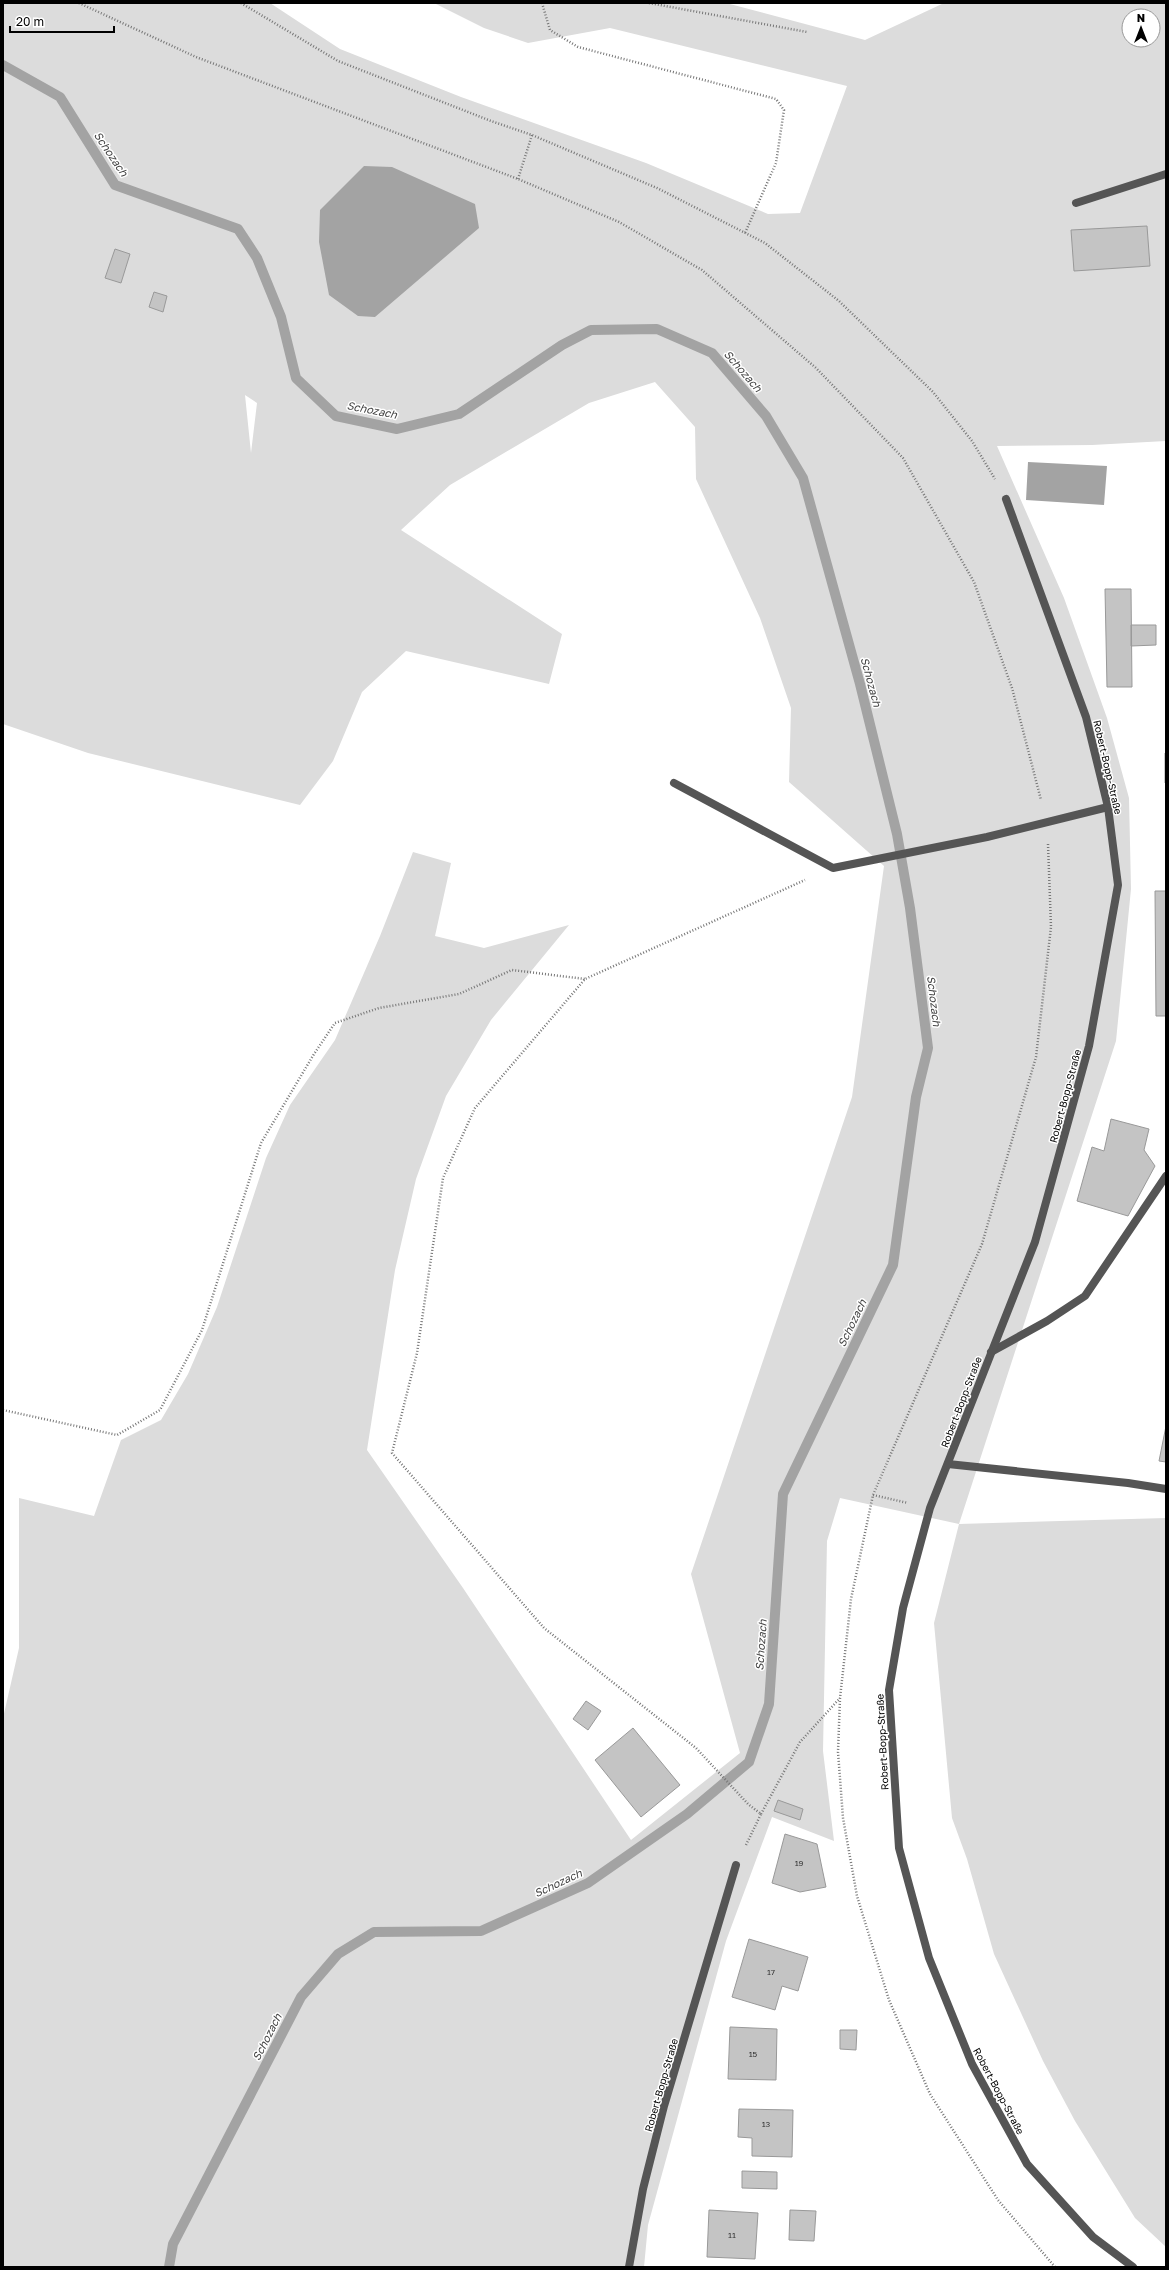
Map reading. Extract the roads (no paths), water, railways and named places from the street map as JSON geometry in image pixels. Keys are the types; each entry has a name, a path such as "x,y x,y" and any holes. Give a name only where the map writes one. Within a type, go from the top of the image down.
{"street":[{"path":"1076,203 1166,174"},
{"name":"Robert-Bopp-Straße","path":"1006,499 1086,717 1108,807 1118,885 1089,1046 1035,1242 930,1508 903,1608 889,1690 899,1848 929,1958 972,2064 1023,2158 1093,2237 1133,2267"},
{"path":"674,783 833,868 987,837 1108,807"},
{"path":"991,1352 1047,1321 1085,1296 1166,1176"},
{"path":"948,1464 1128,1483 1166,1489"},
{"name":"Robert-Bopp-Straße","path":"629,2267 643,2189 664,2106 736,1865"}],"waterway":[{"name":"Schozach","path":"3,65 60,97 115,185 238,229 257,258 281,317 296,378 336,416 397,429 459,414 562,345 591,330 657,329 712,353 766,416 803,478 860,684 897,834 910,908 928,1048 916,1097 893,1265 783,1494 769,1704 749,1762 687,1814 588,1883 481,1931 374,1932 338,1954 301,1997 173,2244 169,2267"}]}
